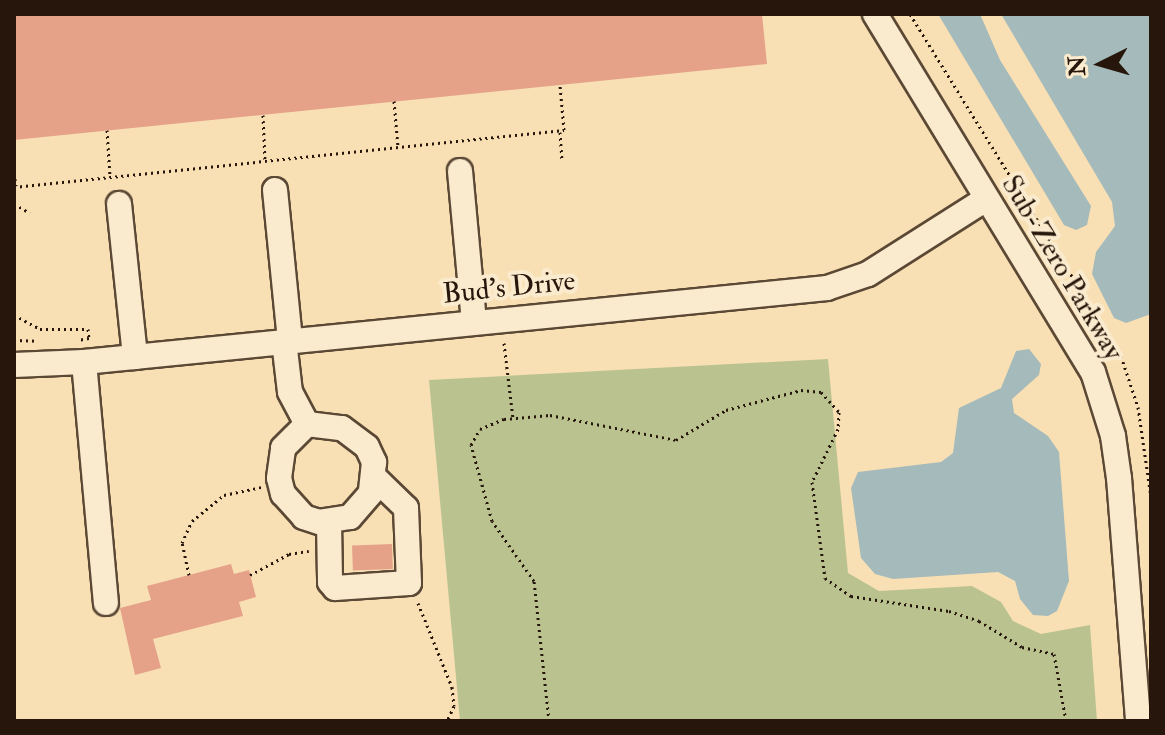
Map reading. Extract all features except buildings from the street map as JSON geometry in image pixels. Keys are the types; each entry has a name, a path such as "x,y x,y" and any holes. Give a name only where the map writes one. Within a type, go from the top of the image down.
{"street":[{"name":"Sub-Zero Parkway","path":"875,14 1074,340 1105,406 1119,478 1138,721"},
{"path":"460,171 474,322"},
{"path":"275,190 290,392 307,424 356,436 374,462 375,478 363,507 329,522 304,517 292,507 281,486 283,448 307,424"},
{"name":"Bud's Drive","path":"14,365 84,362 845,284 986,199"},
{"path":"119,204 135,357"},
{"path":"84,362 106,603"},
{"path":"329,522 330,582 335,588 404,587 412,576 406,508 375,478"}],"path":[{"path":"910,14 1121,356 1138,407 1151,497"},
{"path":"14,173 15,187 560,131 564,130 560,85"},
{"path":"394,101 398,147"},
{"path":"263,115 265,161"},
{"path":"107,130 110,177"},
{"path":"560,131 562,161"},
{"path":"14,204 30,213"},
{"path":"14,315 40,329 88,329 89,338 73,340"},
{"path":"501,319 513,419"},
{"path":"14,340 43,341"},
{"path":"549,721 534,581 492,521 471,445 487,424 513,419 580,418 651,439 676,440 726,410 767,395 821,392 839,412 838,429 812,482 825,578 851,596 949,611 1022,647 1054,654 1066,721"},
{"path":"189,575 182,543 206,506 224,495 281,486"},
{"path":"250,575 297,551 329,550"},
{"path":"412,576 418,603 452,687 454,706 447,721"}],"green space":[{"path":"828,359 848,573 879,591 972,586 1001,602 1013,621 1041,634 1090,625 1097,721 460,721 429,380"}],"shaded area":[{"path":"938,14 980,14 1000,60 1091,206 1087,225 1076,230 1064,225"},
{"path":"1001,14 1151,14 1151,314 1126,323 1114,318 1092,274 1096,252 1115,226 1112,202"},
{"path":"1029,349 1041,364 1039,375 1012,399 1014,413 1048,436 1059,452 1069,581 1057,611 1048,616 1033,615 1020,599 1015,581 998,572 893,579 875,574 861,558 851,488 858,472 941,462 953,453 959,408 1001,388 1016,351"}]}
